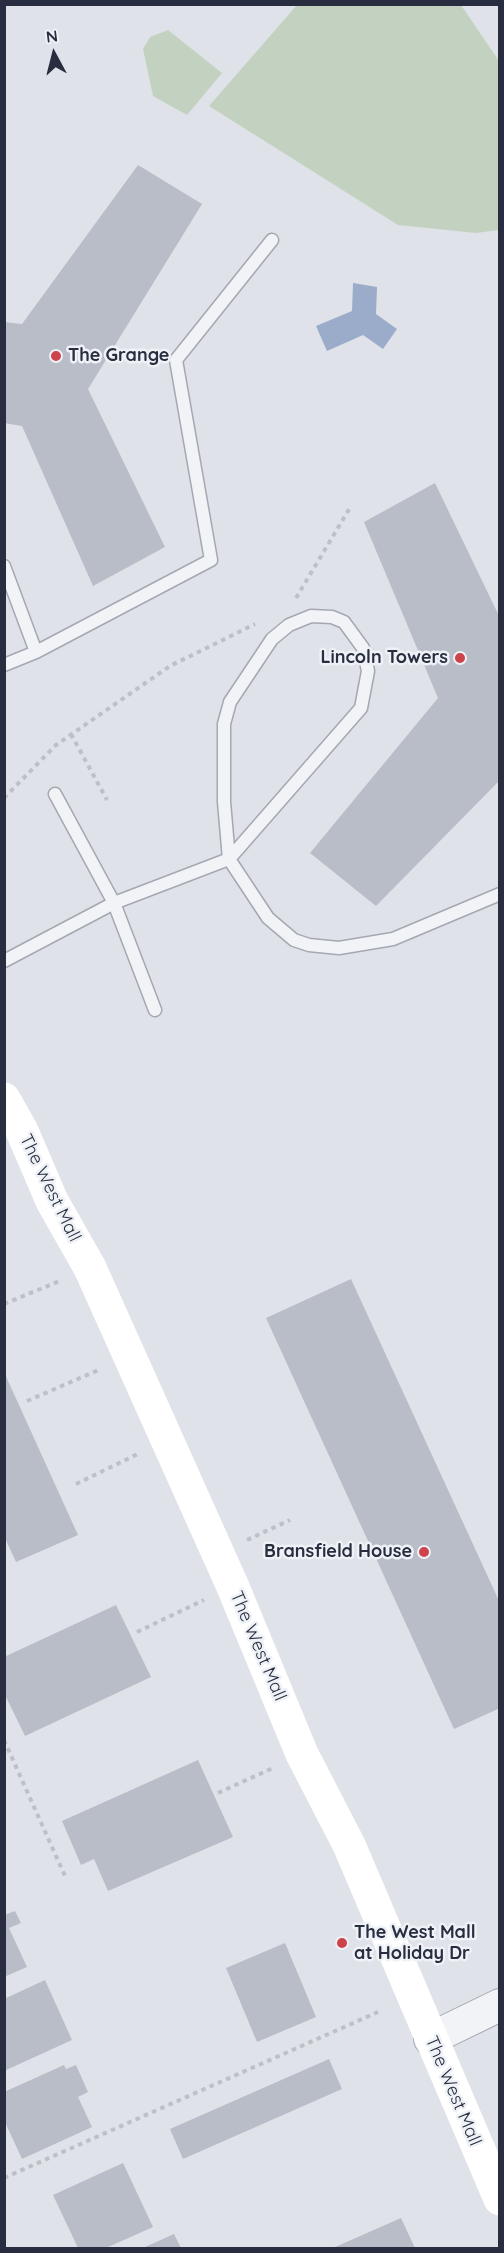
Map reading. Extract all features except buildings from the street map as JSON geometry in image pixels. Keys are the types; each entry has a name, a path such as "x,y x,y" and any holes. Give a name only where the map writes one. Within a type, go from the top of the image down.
{"main road":[{"name":"The West Mall","path":"4,1099 22,1131 52,1201 90,1268 233,1587 302,1754 349,1845 500,2199"}],"street":[{"path":"430,2039 500,2005"}],"lane":[{"path":"4,665 36,652 211,560 176,360 272,240"},
{"path":"4,566 36,652"},
{"path":"4,961 114,903 229,859 361,708 367,683 366,660 356,636 338,619 311,616 290,626 272,639 230,702 223,742 229,859 275,926 294,940 323,947 339,948 393,939 500,894"},
{"path":"55,794 114,903 155,1010"}],"path":[{"path":"291,606 351,506"},
{"path":"4,798 56,745 71,734 170,666 261,621"},
{"path":"71,734 107,800"},
{"path":"4,1304 90,1268"},
{"path":"27,1401 130,1357"},
{"path":"76,1485 167,1440"},
{"path":"218,1554 290,1520"},
{"path":"137,1632 233,1587"},
{"path":"4,1740 65,1876"},
{"path":"218,1793 302,1754"},
{"path":"4,2178 378,2012"}],"green space":[{"path":"297,5 461,5 499,61 499,230 476,233 398,225 209,106"},
{"path":"168,30 222,73 187,115 153,96 143,49 150,37"}],"water":[{"path":"353,283 377,287 376,314 397,329 383,349 363,335 327,351 316,326 352,311"}],"place":[{"name":"The Grange","path":"56,356"},
{"name":"Lincoln Towers","path":"460,658"},
{"name":"Bransfield House","path":"424,1552"},
{"name":"The West Mall at Holiday Dr","path":"342,1943"}]}
